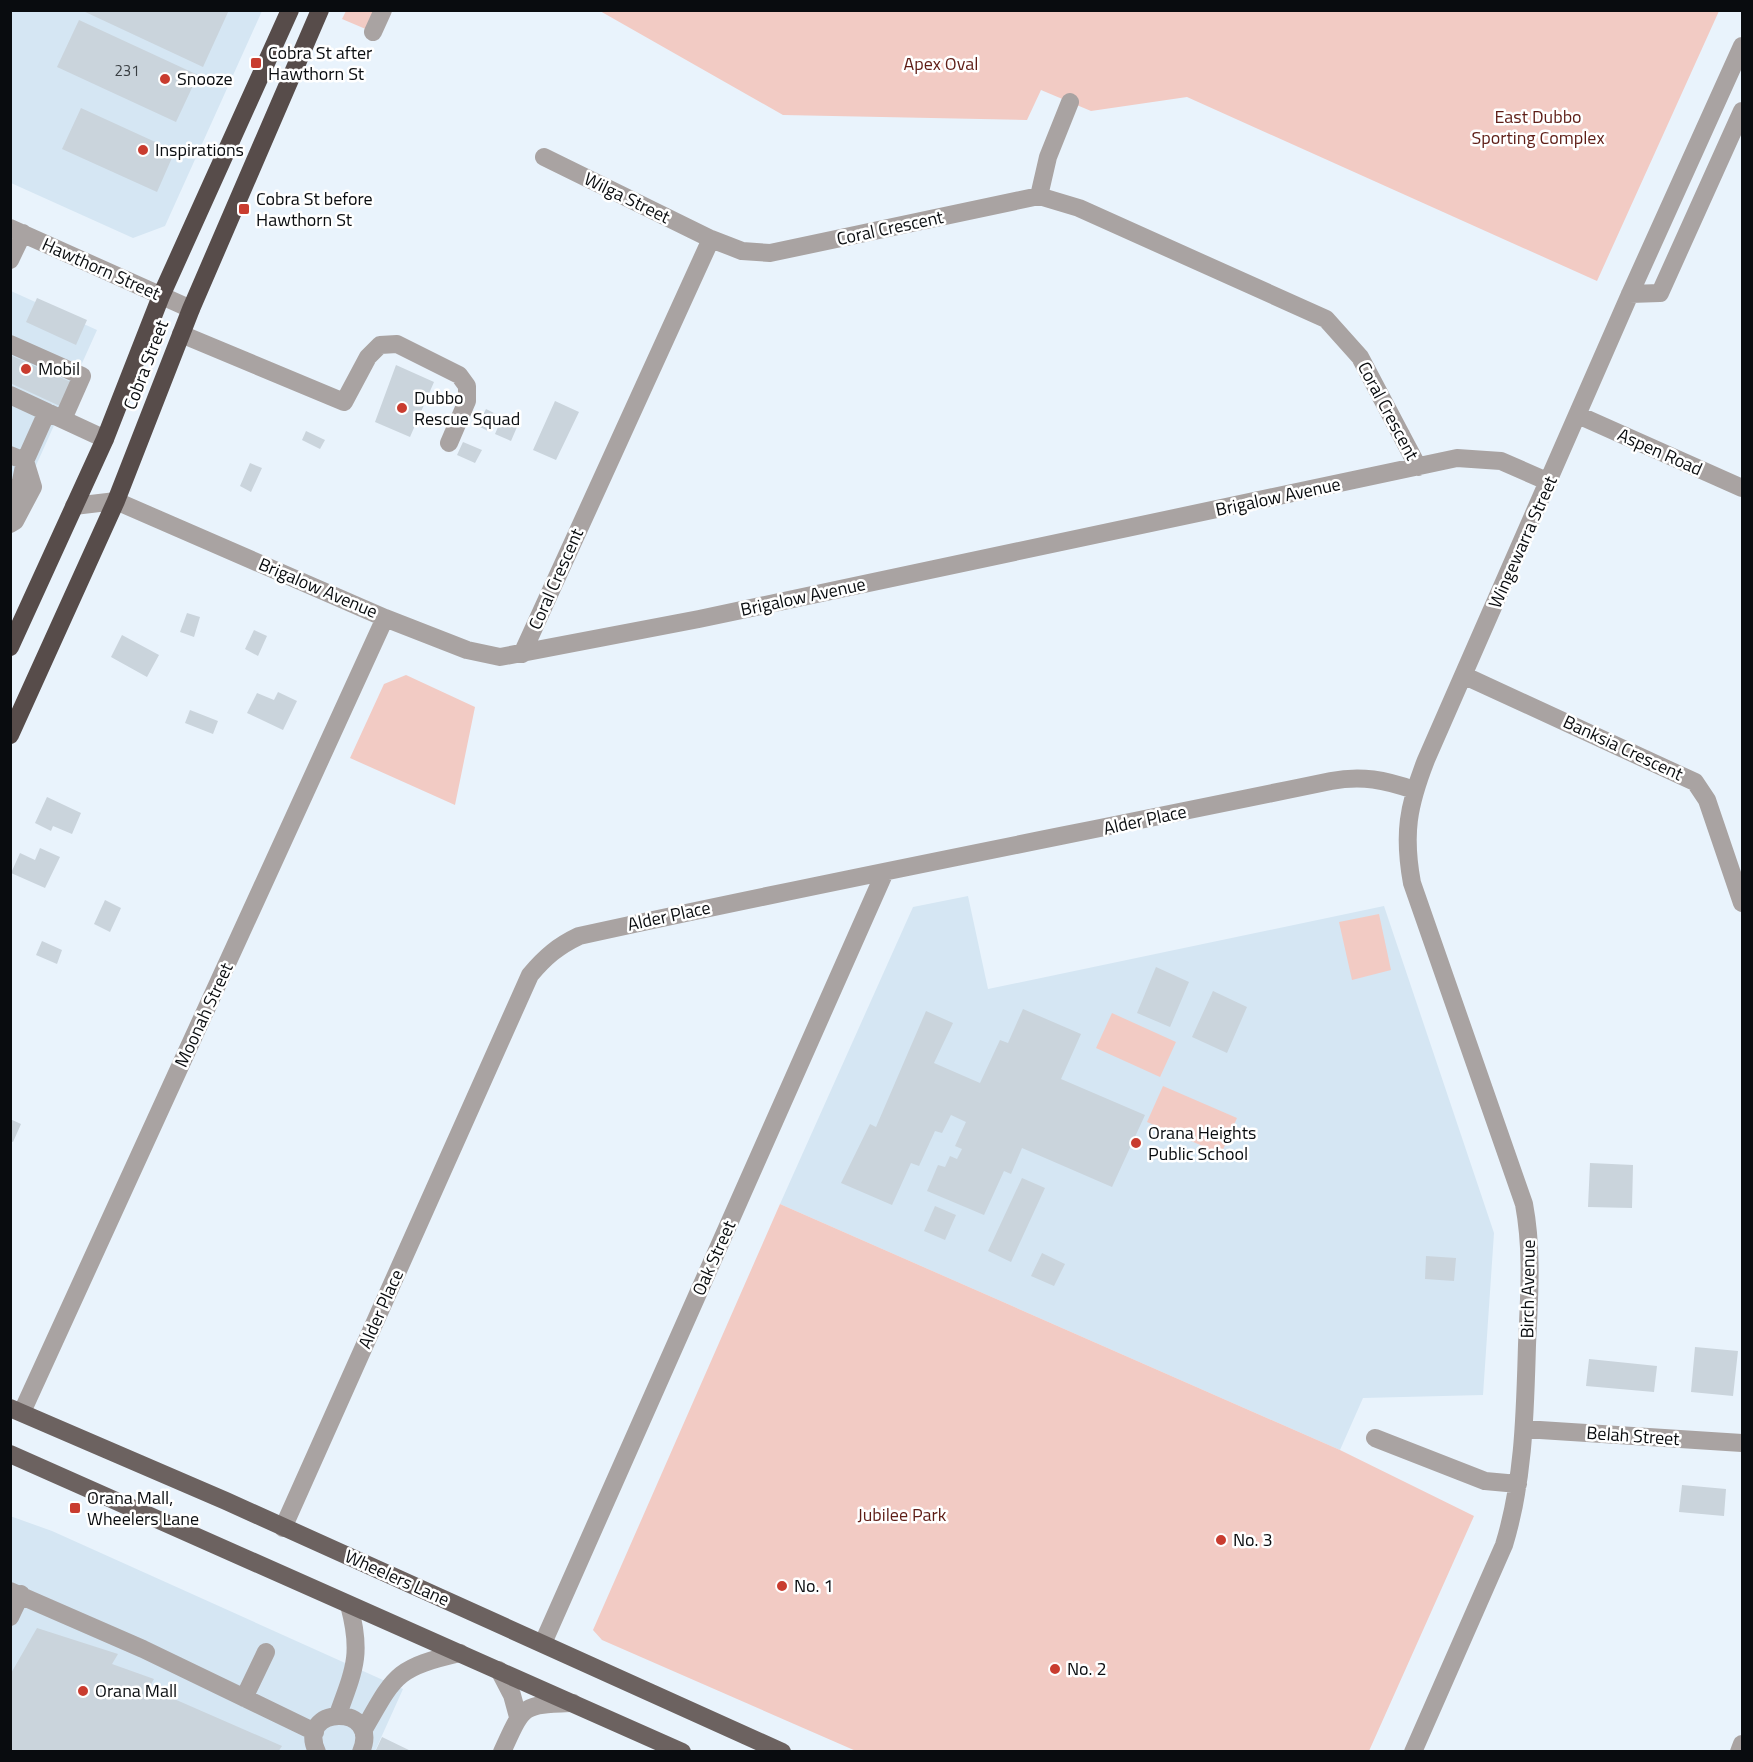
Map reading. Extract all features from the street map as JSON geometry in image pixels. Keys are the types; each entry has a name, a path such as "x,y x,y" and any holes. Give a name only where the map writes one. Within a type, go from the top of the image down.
{"highway":[{"name":"Cobra Street","path":"10,648 105,439 161,296 290,10"},
{"name":"Cobra Street","path":"10,735 116,501 191,309 321,10"}],"main road":[{"name":"Wheelers Lane","path":"16,1410 543,1643 782,1752"},
{"path":"10,1454 682,1752"}],"street":[{"path":"374,32 383,10"},
{"name":"Wingewarra Street","path":"1414,790 1630,294 1743,46"},
{"path":"1039,196 1048,157 1070,102"},
{"path":"1630,294 1660,293 1743,111"},
{"name":"Wilga Street","path":"544,157 711,238"},
{"name":"Coral Crescent","path":"522,654 711,238 742,251 770,253 1039,196 1079,208 1326,319 1360,357 1418,467"},
{"name":"Hawthorn Street","path":"17,231 191,309"},
{"path":"10,260 17,231"},
{"path":"181,334 344,402 369,357 380,345 397,344 459,375 468,386 467,401 449,443"},
{"path":"10,344 82,376 55,416 18,458 21,481 10,503"},
{"path":"10,395 105,439"},
{"name":"Aspen Road","path":"1578,415 1743,488"},
{"path":"10,524 15,521 33,487 18,458"},
{"name":"Brigalow Avenue","path":"116,501 385,618 467,650 500,657 1457,458 1501,461 1549,482"},
{"path":"75,506 116,501"},
{"name":"Moonah Street","path":"16,1410 385,618"},
{"name":"Banksia Crescent","path":"1465,676 1695,782 1707,800 1743,903"},
{"name":"Alder Place","path":"283,1528 530,975 559,945 579,936 758,897 884,874 1354,777 1381,779 1414,790"},
{"name":"Birch Avenue","path":"1413,1752 1504,1545 1513,1516 1524,1429 1531,1238 1524,1204 1412,883 1406,850 1407,819 1414,790"},
{"name":"Oak Street","path":"543,1643 884,874"},
{"name":"Belah Street","path":"1524,1429 1743,1443"},
{"path":"1375,1438 1485,1481 1518,1484"},
{"path":"10,1617 16,1593 315,1732"},
{"path":"339,1714 357,1654 357,1634 349,1605"},
{"path":"244,1698 266,1652"},
{"path":"361,1752 363,1731 389,1686 401,1674 418,1663 460,1653"},
{"path":"499,1670 512,1695 518,1717"},
{"path":"502,1752 518,1717 534,1704 573,1703"},
{"path":"317,1752 315,1732 324,1719 339,1714 353,1719 363,1731"},
{"path":"1739,1752 1743,1744"}],"shaded area":[{"path":"11,11 262,11 165,226 133,238 11,183"},
{"path":"11,291 97,330 11,521"},
{"name":"Orana Heights Public School","path":"968,896 988,989 1384,906 1494,1233 1483,1395 1363,1398 1340,1450 780,1204 913,907"},
{"name":"Orana Mall","path":"10,1516 52,1531 403,1689 375,1751 11,1751"}],"green space":[{"path":"346,11 376,11 368,30 342,19"},
{"name":"East Dubbo Sporting Complex","path":"600,11 1719,11 1597,281 1187,97 1091,111 1041,90 1027,120 783,115"},
{"path":"406,675 475,707 455,805 350,758 384,684"},
{"path":"1379,914 1391,970 1352,980 1339,922"},
{"path":"1112,1013 1176,1042 1160,1077 1096,1048"},
{"path":"1163,1086 1237,1118 1221,1154 1147,1122"},
{"name":"Jubilee Park","path":"780,1204 1340,1450 1474,1516 1369,1751 856,1751 602,1640 593,1630"}],"building":[{"path":"81,10 229,10 203,67"},
{"path":"79,20 198,75 176,122 57,67"},
{"path":"81,108 175,151 157,192 62,149"},
{"path":"37,298 87,320 76,345 26,322"},
{"name":"Mobil","path":"10,355 73,383 62,407 10,383"},
{"name":"Dubbo Rescue Squad","path":"396,365 434,382 410,437 375,422"},
{"path":"555,401 579,412 556,460 533,450"},
{"path":"486,409 496,414 488,431 478,426"},
{"path":"501,420 517,427 511,441 495,434"},
{"path":"306,431 325,440 320,449 302,440"},
{"path":"463,442 482,450 475,463 457,455"},
{"path":"250,463 262,468 251,492 240,486"},
{"path":"187,613 200,617 194,637 180,632"},
{"path":"254,630 267,636 258,656 245,649"},
{"path":"122,635 159,655 147,677 111,657"},
{"path":"278,692 297,701 283,730 247,713 257,693 274,700"},
{"path":"190,710 218,721 213,734 185,723"},
{"path":"47,797 81,813 72,834 53,826 51,831 35,823"},
{"path":"40,848 60,857 45,888 11,873 20,853 35,860"},
{"path":"105,900 121,908 110,932 94,924"},
{"path":"42,941 62,950 57,964 36,955"},
{"path":"1156,967 1189,982 1170,1027 1137,1013"},
{"path":"1213,991 1247,1007 1227,1053 1192,1037"},
{"path":"1023,1009 1081,1034 1061,1079 1145,1115 1112,1187 1022,1148 1011,1174 1004,1171 984,1215 927,1191 938,1165 945,1167 950,1156 957,1159 962,1149 955,1146 966,1122 951,1115 942,1133 935,1131 919,1166 911,1163 892,1205 841,1183 870,1124 876,1127 926,1011 953,1023 934,1063 980,1083 1000,1040 1008,1043"},
{"path":"10,1119 21,1124 13,1142 10,1141"},
{"path":"1590,1163 1633,1165 1632,1208 1588,1207"},
{"path":"1022,1178 1045,1188 1011,1262 988,1251"},
{"path":"935,1206 956,1215 945,1240 924,1231"},
{"path":"1042,1253 1065,1264 1054,1286 1031,1276"},
{"path":"1426,1256 1456,1258 1454,1281 1425,1279"},
{"path":"1695,1347 1738,1351 1733,1396 1691,1392"},
{"path":"1589,1359 1657,1366 1654,1392 1586,1386"},
{"path":"1682,1485 1726,1489 1724,1516 1679,1512"},
{"name":"Orana Mall","path":"37,1628 118,1654 112,1664 154,1679 149,1688 282,1746 278,1752 10,1752 10,1675"},
{"path":"382,1737 413,1752 375,1752"}],"place":[{"name":"Cobra St after Hawthorn St","path":"256,63"},
{"name":"Snooze","path":"165,79"},
{"name":"Inspirations","path":"143,150"},
{"name":"Cobra St before Hawthorn St","path":"244,209"},
{"name":"Mobil","path":"26,369"},
{"name":"Dubbo Rescue Squad","path":"402,408"},
{"name":"Orana Heights Public School","path":"1136,1143"},
{"name":"Orana Mall, Wheelers Lane","path":"75,1508"},
{"name":"No. 3","path":"1221,1540"},
{"name":"No. 1","path":"782,1586"},
{"name":"No. 2","path":"1055,1669"},
{"name":"Orana Mall","path":"83,1691"}],"park label":[{"name":"Apex Oval","path":"941,64"}]}
